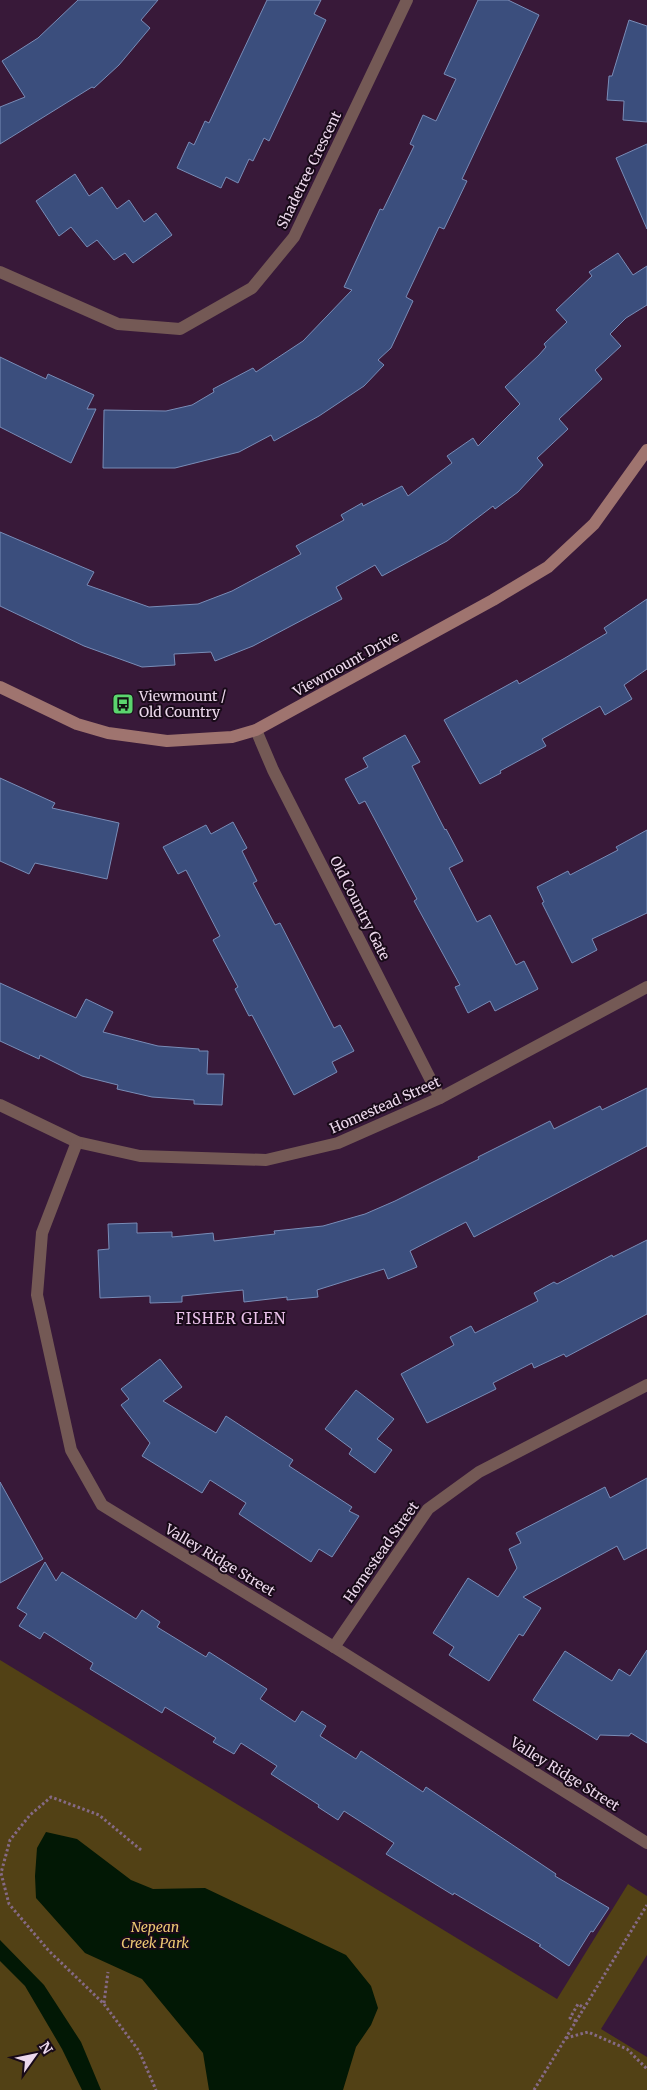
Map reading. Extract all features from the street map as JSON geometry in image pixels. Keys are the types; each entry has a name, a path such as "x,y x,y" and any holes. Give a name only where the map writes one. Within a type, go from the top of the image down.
{"street":[{"name":"Shadetree Crescent","path":"0,272 118,324 180,329 252,288 294,237 407,0"},
{"name":"Viewmount Drive","path":"0,688 77,724 108,733 167,741 232,738 256,730 493,600 548,567 594,524 647,450"},
{"name":"Old Country Gate","path":"256,730 273,770 440,1098"},
{"name":"Homestead Street","path":"0,1105 77,1142 140,1156 266,1160 338,1143 440,1098 647,987"},
{"name":"Valley Ridge Street","path":"77,1142 42,1233 37,1295 71,1450 102,1505 334,1647 647,1843"},
{"name":"Homestead Street","path":"334,1647 428,1509 479,1472 647,1385"}],"path":[{"path":"141,1850 99,1815 51,1797 30,1815 10,1840 1,1873 9,1904 50,1950 104,2004 139,2051 156,2090"},
{"path":"534,2090 647,1905"},
{"path":"104,2004 108,1972"},
{"path":"576,2021 570,2018 578,2004 584,2008"},
{"path":"566,2038 588,2032 627,2050 647,2069"}],"green space":[{"name":"Nepean Creek Park","path":"0,1660 557,1999 628,1884 647,1896 647,1955 601,2029 647,2057 647,2090 0,2090"}],"shaded area":[{"path":"46,1832 77,1839 131,1880 153,1889 205,1888 346,1955 371,1986 378,2008 371,2025 356,2047 343,2090 209,2090 203,2053 142,1979 85,1953 36,1898 37,1848"},
{"path":"0,1940 44,1985 81,2042 101,2090 82,2090 62,2049 25,1986 0,1961"}],"building":[{"path":"78,0 158,0 141,20 150,28 119,65 94,88 92,87 0,144 0,107 25,97 2,61 38,38"},
{"path":"267,0 321,0 314,14 326,20 269,141 264,138 253,161 249,159 238,183 226,177 221,188 177,168 189,142 194,145 205,121 209,123"},
{"path":"478,0 508,0 539,15 462,179 467,181 444,229 439,227 406,297 413,301 391,348 378,360 384,365 364,386 319,416 274,441 271,435 239,452 175,468 103,468 104,410 166,411 192,405 214,392 213,389 253,368 256,372 303,341 352,290 344,287 380,209 383,210 414,146 410,144 423,115 436,121 456,79 444,74"},
{"path":"629,20 647,26 647,122 623,120 624,101 607,100 609,76 612,76"},
{"path":"647,144 647,229 616,158"},
{"path":"75,174 89,196 102,187 117,209 129,200 144,222 156,213 172,235 133,263 125,253 114,260 97,240 87,247 71,227 59,236 36,201"},
{"path":"618,253 633,275 647,266 647,305 626,318 610,334 621,346 595,370 602,379 559,419 568,429 537,458 543,465 518,492 495,509 493,506 447,541 382,576 375,565 336,587 342,599 253,646 215,661 211,652 174,654 175,665 142,667 84,646 0,606 0,532 94,572 87,585 149,607 198,604 232,591 301,554 296,546 344,520 341,515 362,503 363,506 402,486 408,496 452,463 447,456 473,438 478,446 520,404 505,387 539,355 546,347 544,344 567,322 556,310 592,276 589,272"},
{"path":"0,357 46,379 48,374 94,395 87,409 96,409 71,463 0,427"},
{"path":"647,599 647,669 624,685 632,699 605,715 600,706 542,739 546,746 480,784 444,720 517,680 519,684 607,633 604,628"},
{"path":"405,735 420,762 412,766 463,861 449,868 477,922 490,915 516,965 524,961 538,989 495,1011 490,1001 468,1013 455,987 460,985 414,901 417,899 365,801 359,804 345,779 368,767 363,758"},
{"path":"0,778 55,803 52,808 119,823 107,879 35,863 29,874 0,861"},
{"path":"233,822 247,848 242,851 257,881 253,883 275,925 280,923 334,1028 340,1025 354,1051 332,1062 337,1072 294,1095 252,1015 249,1016 235,989 238,987 213,940 220,936 186,870 178,874 163,847 206,825 211,834"},
{"path":"647,830 647,913 592,939 597,950 572,963 542,903 544,902 537,887 568,871 570,875 618,850 616,847"},
{"path":"0,983 76,1018 86,999 113,1012 103,1032 158,1046 208,1051 207,1074 224,1074 222,1105 194,1104 194,1100 152,1097 117,1089 118,1085 82,1076 40,1055 39,1059 0,1041"},
{"path":"647,1088 647,1146 474,1237 466,1222 410,1251 417,1267 388,1279 384,1269 317,1290 318,1297 287,1300 287,1297 244,1302 243,1290 182,1296 182,1302 150,1303 150,1296 100,1298 98,1250 109,1249 108,1224 137,1223 137,1233 172,1232 172,1237 213,1233 214,1241 275,1234 274,1231 323,1226 365,1214 395,1201 550,1121 554,1129 600,1106 602,1110"},
{"path":"647,1240 647,1314 566,1357 564,1354 534,1368 532,1363 493,1383 496,1389 427,1423 401,1374 454,1345 450,1337 471,1326 475,1333 538,1301 534,1293 554,1282 557,1284 612,1255 613,1257"},
{"path":"160,1359 182,1387 163,1401 216,1433 226,1416 293,1460 289,1466 352,1507 349,1511 359,1516 332,1557 319,1549 311,1562 239,1514 246,1503 210,1480 202,1493 142,1456 150,1443 121,1405 129,1399 121,1389"},
{"path":"356,1390 394,1419 377,1439 392,1450 375,1473 349,1454 352,1449 325,1429"},
{"path":"647,1478 647,1548 624,1560 617,1546 523,1597 541,1608 523,1636 519,1634 489,1681 449,1655 454,1647 433,1633 468,1578 498,1597 517,1568 509,1549 521,1543 516,1533 605,1487 610,1498"},
{"path":"0,1482 43,1559 0,1583"},
{"path":"45,1562 56,1581 62,1572 136,1619 142,1610 160,1622 157,1627 206,1657 209,1652 267,1689 260,1699 295,1722 302,1711 326,1726 320,1736 356,1759 361,1751 423,1792 426,1787 556,1874 555,1876 609,1908 593,1932 591,1931 569,1966 539,1946 541,1945 386,1854 394,1843 344,1811 338,1820 318,1807 319,1805 271,1774 277,1766 241,1743 234,1754 213,1742 216,1738 165,1707 162,1713 90,1669 93,1663 44,1632 40,1639 19,1626 27,1614 17,1608"},
{"path":"647,1650 647,1743 631,1733 629,1736 600,1735 597,1740 533,1700 565,1651 612,1681 619,1669 630,1676"}],"place":[{"name":"Viewmount / Old Country","path":"123,704"}],"district":[{"name":"FISHER GLEN","path":"231,1318"}]}
